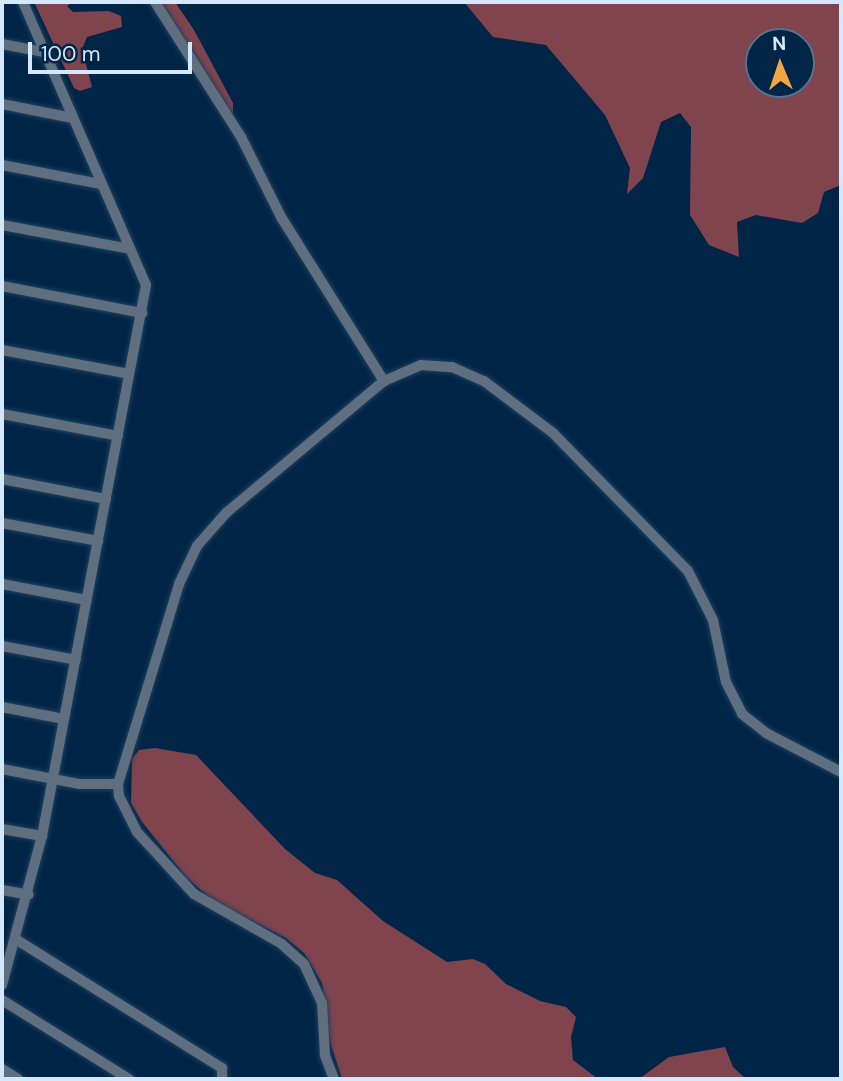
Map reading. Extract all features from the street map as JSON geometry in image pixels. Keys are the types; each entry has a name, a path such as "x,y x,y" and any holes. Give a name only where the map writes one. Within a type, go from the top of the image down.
{"street":[{"path":"2,985 17,940 42,836 146,285 23,2"},
{"path":"155,2 241,137 281,217 384,381"},
{"path":"2,44 44,52"},
{"path":"2,104 73,118"},
{"path":"2,165 101,184"},
{"path":"2,225 130,249"},
{"path":"2,286 142,313"},
{"path":"2,350 130,374"},
{"path":"334,1079 325,1055 321,1003 304,964 282,944 194,894 137,832 119,796 118,784 179,584 197,547 226,513 384,381 421,365 452,367 484,381 553,433 688,571 713,620 726,682 742,714 766,733 841,772"},
{"path":"2,414 118,436"},
{"path":"2,479 106,499"},
{"path":"2,523 98,541"},
{"path":"2,584 87,600"},
{"path":"2,646 76,660"},
{"path":"2,707 64,719"},
{"path":"2,769 53,779 118,784"},
{"path":"2,829 42,836"},
{"path":"2,890 29,895"},
{"path":"17,940 222,1068 222,1079"},
{"path":"2,1000 129,1079"},
{"path":"2,1069 18,1079"}],"shaded area":[{"path":"34,2 73,2 67,6 73,12 109,11 121,16 122,27 87,37 82,49 92,87 80,91 74,88"},
{"path":"160,2 175,2 194,30 233,103 233,115"},
{"path":"464,2 841,2 841,185 824,192 818,213 802,223 756,215 737,222 739,257 709,245 690,215 691,127 680,113 661,122 643,178 627,194 630,168 605,115 546,45 493,37"},
{"path":"155,748 196,755 285,849 315,873 337,880 383,921 447,962 473,959 485,964 506,984 540,1001 566,1007 576,1017 571,1037 573,1060 598,1079 342,1079 330,1042 322,983 304,953 286,938 215,902 187,878 142,822 131,803 132,759 139,750"},
{"path":"725,1047 733,1067 746,1079 639,1079 669,1057"}]}
